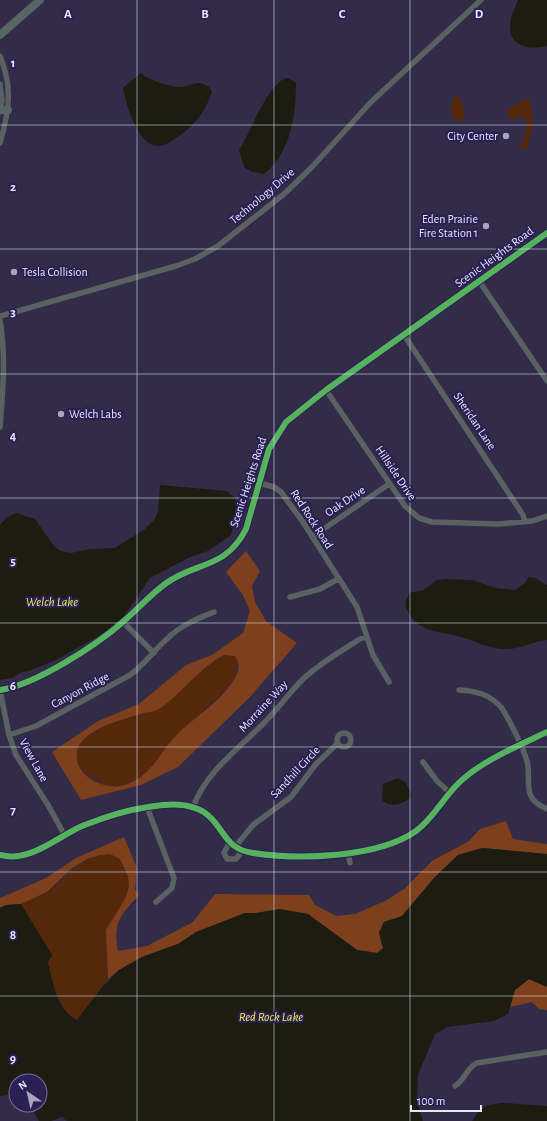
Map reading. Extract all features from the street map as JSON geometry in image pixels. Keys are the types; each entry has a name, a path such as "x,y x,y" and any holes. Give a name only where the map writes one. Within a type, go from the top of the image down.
{"highway":[{"path":"3,32 40,0"}],"street":[{"name":"Technology Drive","path":"0,316 176,266 218,246 239,231 302,178 371,102 481,0"},
{"path":"0,56 9,89 2,110"},
{"path":"0,84 2,100 0,144"},
{"name":"Scenic Heights Road","path":"0,690 19,686 85,650 123,622 165,584 220,559 235,546 240,539 249,519 269,449 279,430 293,415 547,232"},
{"path":"479,281 546,378"},
{"path":"0,320 4,346 1,381 0,427"},
{"name":"Sheridan Lane","path":"404,335 492,467 523,515 525,522"},
{"name":"Hillside Drive","path":"326,390 389,484 410,512 424,520 498,524 525,522 547,516"},
{"name":"Red Rock Road","path":"259,483 274,487 281,492 312,537 357,607 373,656 389,682"},
{"name":"Oak Drive","path":"312,537 389,484"},
{"path":"290,597 320,589 338,579"},
{"name":"Canyon Ridge","path":"9,735 36,726 123,679 143,666 177,630 197,618 214,612"},
{"path":"123,622 154,653"},
{"name":"Morraine Way","path":"193,807 202,787 210,775 271,716 304,679 321,664 360,639 366,637"},
{"name":"View Lane","path":"0,690 9,735 16,755 48,805 64,834"},
{"path":"459,690 482,693 496,701 505,713 527,762 527,781 531,795 535,801 547,809"},
{"path":"0,855 12,857 28,854 64,834 84,825 147,807 178,804 193,807 211,818 229,843 242,851 298,857 348,853 377,848 404,838 426,822 450,792 464,778 520,745 547,732"},
{"name":"Sandhill Circle","path":"235,847 252,825 291,797 316,764 337,744"},
{"path":"423,762 437,781 450,792"},
{"path":"147,807 174,878 172,888 156,902"},
{"path":"229,843 224,853 227,859 236,859 242,851"},
{"path":"348,853 350,863"},
{"path":"455,1086 461,1082 471,1067 478,1063 547,1052"}],"shaded area":[{"path":"455,96 461,98 465,114 465,117 459,122 453,117 451,110"},
{"path":"525,99 530,100 533,120 528,147 523,151 519,144 524,141 527,123 521,115 512,121 506,111"},
{"path":"246,551 260,571 252,586 255,602 266,621 297,643 249,698 178,767 141,785 81,800 52,752 98,721 139,704 186,665 212,655 243,633 250,611 243,595 226,572","holes":["224,655 235,656 238,663 238,671 230,686 215,702 172,740 151,767 141,776 125,785 109,786 94,781 81,770 78,764 78,748 79,745 93,732 109,724 160,708 170,701 206,667"]},
{"path":"224,655 235,656 238,662 236,676 223,693 173,739 153,766 142,777 124,785 112,787 103,784 84,773 77,762 77,754 78,745 88,736 113,722 141,714"},
{"path":"506,821 513,839 547,844 547,854 482,848 458,855 434,878 402,916 384,922 379,933 383,948 377,953 357,950 317,921 280,909 256,913 245,913 196,932 178,944 142,957 119,970 108,979 106,930 126,897 129,886 128,876 120,859 110,854 87,859 72,868 47,892 21,904 6,905 0,908 0,898 46,878 76,858 124,837 137,868 135,889 139,895 127,908 117,926 116,942 118,951 147,946 193,922 215,894 309,895 315,905 336,916 355,914 387,900 404,889 432,861 469,841 480,829"},
{"path":"110,854 120,859 128,876 129,886 126,897 106,930 108,979 77,1020 69,1016 55,992 48,962 35,930 21,904 47,892 81,863 89,859"},
{"path":"529,979 547,987 547,1010 539,1009 532,1002 510,1007 515,990"}],"water":[{"path":"518,0 547,0 547,46 535,48 523,46 514,40 511,35 510,21"},
{"path":"141,73 154,81 178,87 202,83 209,87 212,92 207,105 195,122 185,132 164,145 158,146 151,144 144,139 138,132 130,113 123,88"},
{"path":"285,78 289,78 296,83 293,120 286,144 273,165 264,174 252,172 244,167 239,150 265,100 278,83"},
{"name":"Welch Lake","path":"160,485 227,491 236,499 238,510 231,535 208,551 188,558 150,578 124,616 113,628 56,660 29,671 22,672 12,678 0,680 0,525 6,518 16,513 35,519 54,546 61,551 71,553 90,549 115,548 145,529 154,520 158,512"},
{"path":"529,577 535,578 547,585 547,640 519,647 502,649 485,646 458,636 425,628 415,621 408,612 406,606 410,593 423,590 437,580 472,580 496,588 514,590 524,584"},
{"path":"398,778 406,783 412,796 401,803 393,805 386,803 382,800 383,784"},
{"name":"Red Rock Lake","path":"482,848 547,854 547,987 529,979 515,990 508,1014 494,1021 447,1027 435,1034 418,1075 417,1101 423,1121 67,1121 62,1117 51,1121 39,1121 34,1113 48,1113 48,1073 8,1073 8,1095 0,1096 0,908 6,905 21,904 52,955 48,962 54,987 60,1003 70,1015 77,1020 103,986 119,970 142,957 178,944 196,932 245,913 256,913 280,909 308,914 357,950 377,953 383,948 379,933 384,922 402,916 434,878 458,855"},
{"path":"504,1103 547,1106 547,1121 472,1121 482,1109 488,1105"}],"cycle path":[{"path":"0,690 14,687 65,663 112,631 165,584 188,571 209,563 229,552 238,542 246,529 269,449 286,422 326,390 547,233"},
{"path":"0,855 11,857 33,852 82,826 98,820 140,808 173,804 190,806 206,813 233,845 245,851 271,855 292,856 337,855 359,852 381,847 400,840 416,831 429,819 451,791 472,772 504,753 547,732"}],"place":[{"name":"City Center","path":"506,136"},
{"name":"Eden Prairie Fire Station 1","path":"486,226"},
{"name":"Tesla Collision","path":"14,272"},
{"name":"Welch Labs","path":"61,414"}]}
